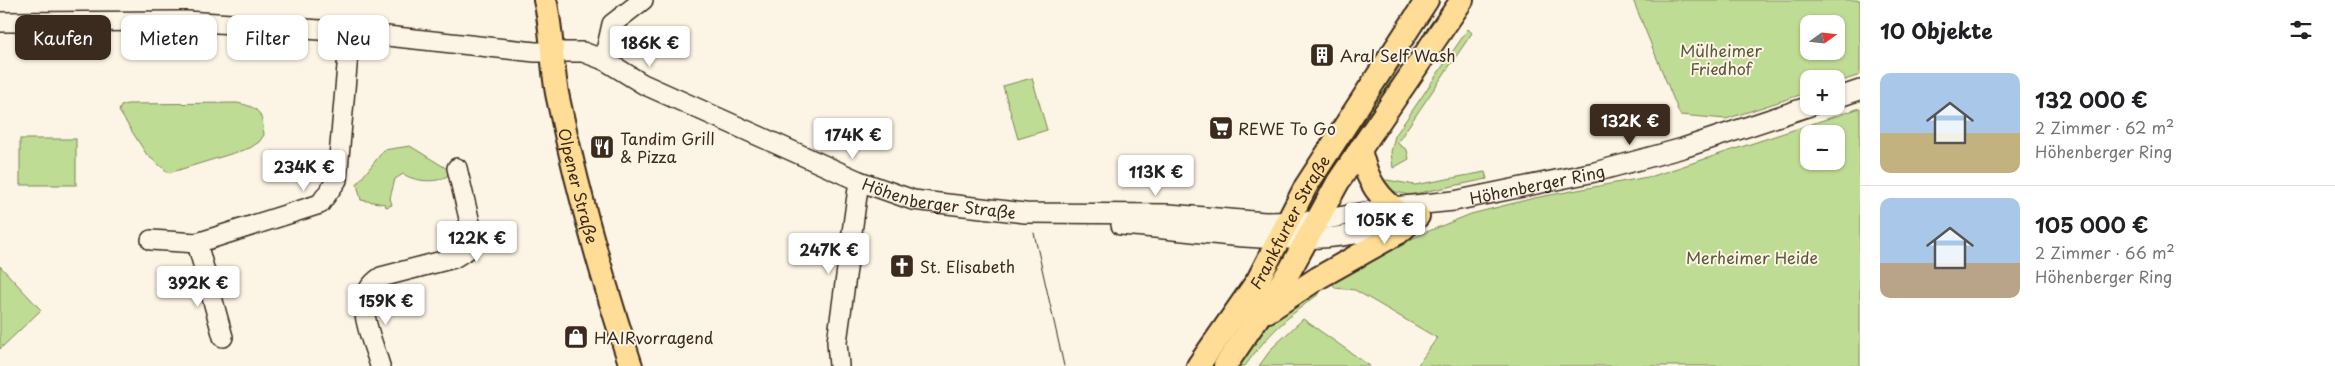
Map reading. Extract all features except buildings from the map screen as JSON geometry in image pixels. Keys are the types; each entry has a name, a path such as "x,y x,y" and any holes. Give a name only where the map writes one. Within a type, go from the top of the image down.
{"main road":[{"name":"Olpener Straße","path":"546,0 557,95 598,263 631,366"},
{"name":"Frankfurter Straße","path":"1198,366 1258,280 1306,186 1427,0"},
{"name":"Frankfurter Straße","path":"1225,366 1290,270 1311,230 1360,149 1457,2"},
{"path":"1360,149 1364,170 1372,184 1393,206"},
{"path":"1258,317 1318,278 1398,233 1418,216"}],"street":[{"path":"604,60 612,24 643,0"},
{"name":"Höhenberger Straße","path":"0,22 187,21 318,30"},
{"name":"Höhenberger Straße","path":"389,36 535,52 583,52 604,60 643,84 859,181 913,200 1026,213 1054,220 1155,228 1311,230"},
{"path":"151,240 197,243 320,204 337,180 348,60"},
{"path":"1845,95 1860,90"},
{"name":"Höhenberger Ring","path":"1311,230 1393,206 1454,201 1643,160 1800,109"},
{"path":"380,366 364,310 364,295 371,283 381,277 454,258 467,250 472,231 456,168"},
{"path":"839,366 836,342 859,181"},
{"path":"1311,230 1336,238 1364,233 1418,216 1454,201"},
{"path":"197,243 223,337"}],"green space":[{"name":"Mülheimer Friedhof","path":"1633,0 1860,0 1860,75 1845,80 1845,70 1800,70 1800,95 1726,119 1680,115"},
{"path":"1433,9 1433,14 1333,173 1329,170 1374,103 1403,51"},
{"path":"1468,29 1472,33 1397,143 1407,150 1409,159 1393,168 1391,152 1395,136"},
{"path":"1032,78 1047,130 1018,139 1003,86"},
{"path":"237,103 250,106 258,112 262,121 264,135 259,142 250,148 169,173 147,155 119,111 121,106 127,104"},
{"name":"Merheimer Heide","path":"1860,108 1860,366 1417,366 1437,338 1355,290 1335,288 1330,278 1424,233 1471,214 1534,198 1653,176 1800,128 1800,170 1845,170 1845,125 1808,125 1839,115 1845,115 1845,113"},
{"path":"20,139 76,139 76,185 20,185"},
{"path":"410,146 449,170 447,176 437,180 425,181 403,174 395,179 390,198 392,205 386,207 385,204 361,200 357,184 384,150"},
{"path":"1485,172 1487,179 1409,195 1388,190 1380,181 1387,180 1415,185"},
{"path":"0,266 41,310 0,349"},
{"path":"1322,288 1319,294 1288,318 1270,336 1245,366 1235,366 1266,327 1282,311"},
{"path":"1303,319 1370,366 1259,366 1272,348"}],"tram line":[{"path":"1034,233 1064,366"}],"place":[{"name":"Aral Self Wash","path":"1322,55"},
{"name":"REWE To Go","path":"1221,128"},
{"name":"Tandim Grill & Pizza","path":"602,147"},
{"name":"St. Elisabeth","path":"902,266"},
{"name":"HAIRvorragend","path":"576,337"}]}
